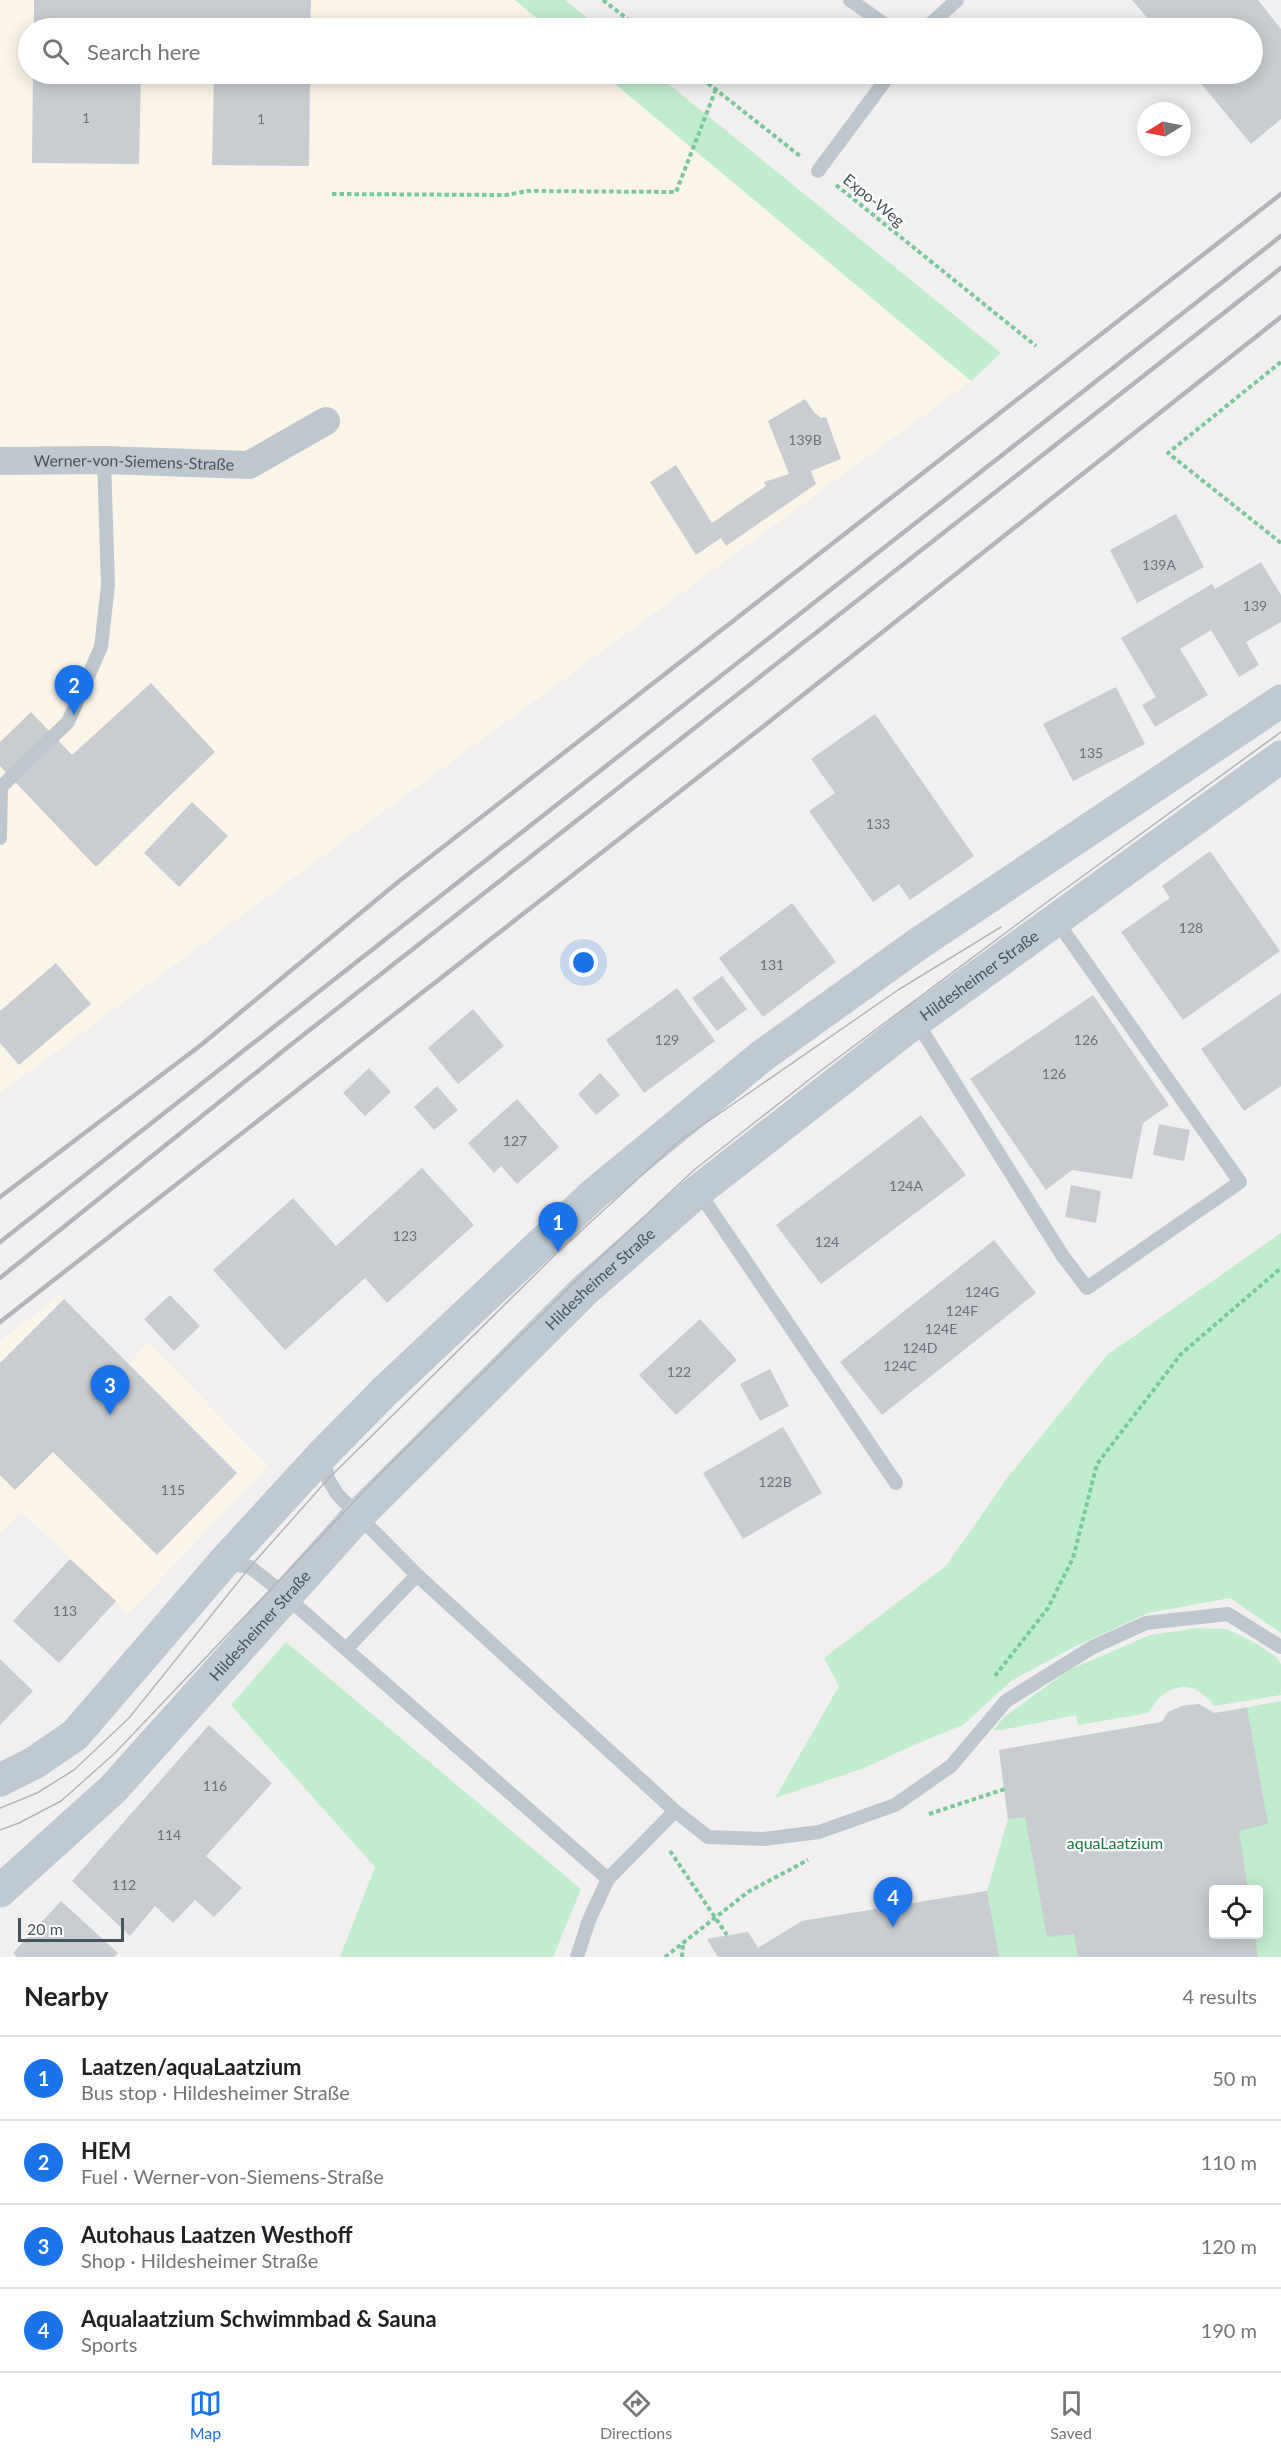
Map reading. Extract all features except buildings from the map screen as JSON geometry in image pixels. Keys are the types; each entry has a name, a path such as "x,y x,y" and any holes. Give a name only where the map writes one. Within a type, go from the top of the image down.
{"street":[{"name":"Werner-von-Siemens-Straße","path":"0,461 104,460 249,465 327,421"},
{"path":"0,1780 34,1763 75,1735 223,1563 324,1453 386,1391 594,1194 762,1056 918,944 1281,701"},
{"name":"Hildesheimer Straße","path":"0,1891 113,1789 358,1516 584,1291 698,1191 916,1022 1281,757"}],"lane":[{"path":"850,0 876,18"},
{"path":"937,18 957,0"},
{"path":"818,171 883,84"},
{"path":"0,838 1,787 68,722 101,647 108,585 104,460"},
{"path":"916,1022 1056,1245 1087,1288 1240,1182 1056,920"},
{"path":"698,1191 896,1483"},
{"path":"324,1453 328,1479 337,1494 358,1516 417,1575 675,1811 708,1837 764,1839 819,1832 896,1804 951,1766 1006,1701 1093,1647 1146,1623 1228,1614 1281,1647"},
{"path":"223,1563 250,1567 347,1648 608,1879"},
{"path":"347,1648 417,1575"},
{"path":"577,1957 589,1920 608,1879 675,1811"}],"path":[{"path":"603,0 626,18"},
{"name":"Expo-Weg","path":"709,84 1036,346"},
{"path":"332,194 506,195 528,191 676,192 716,89"},
{"path":"1281,362 1168,453 1281,543"},
{"path":"1048,1608 1073,1558 1097,1464 1181,1354 1281,1268"},
{"path":"921,1816 1005,1789"},
{"path":"665,1957 748,1892 812,1857"},
{"path":"681,1868 727,1935"},
{"path":"682,1957 683,1942"}],"shaded area":[{"path":"0,0 515,0 537,18 18,18 18,84 615,84 971,381 0,1093"},
{"path":"60,1295 129,1364 148,1342 268,1466 128,1614 21,1512 0,1534 0,1341"}],"green space":[{"path":"515,0 565,0 588,18 537,18"},
{"path":"615,84 668,84 1001,353 971,381"},
{"path":"1281,1233 1281,1633 1230,1598 1148,1613 1072,1648 1011,1681 963,1725 864,1768 775,1798 839,1686 824,1658 946,1566 1008,1477 1107,1355"},
{"path":"1197,1628 1226,1629 1250,1640 1275,1656 1281,1664 1281,1695 1214,1706 1197,1690 1180,1687 1163,1695 1148,1713 1078,1725 1076,1715 994,1730 1004,1717 1069,1670 1150,1635"},
{"path":"286,1642 581,1889 553,1957 340,1957 375,1867 231,1705"},
{"name":"aquaLaatzium","path":"1281,1701 1281,1957 718,1957 707,1939 748,1932 758,1948 802,1921 987,1891 1008,1819 999,1750 1161,1722 1168,1712 1182,1706 1199,1704 1215,1713"}],"tram line":[{"path":"0,1830 19,1823 61,1801 115,1753 385,1469 584,1273 694,1170 819,1072 1281,732"},
{"path":"0,1808 37,1793 74,1770 129,1718 250,1567 328,1479 558,1252 678,1142 898,990 1001,927"}],"railway":[{"path":"0,1197 201,1045 398,882 1281,194"},
{"path":"0,1242 1281,236"},
{"path":"0,1278 288,1047 1281,268"},
{"path":"0,1322 760,729 1281,317"}],"place":[{"name":"HEM","path":"74,715"},
{"name":"Laatzen/aquaLaatzium","path":"558,1252"},
{"name":"Autohaus Laatzen Westhoff","path":"110,1415"},
{"name":"Aqualaatzium Schwimmbad & Sauna","path":"893,1927"}]}
